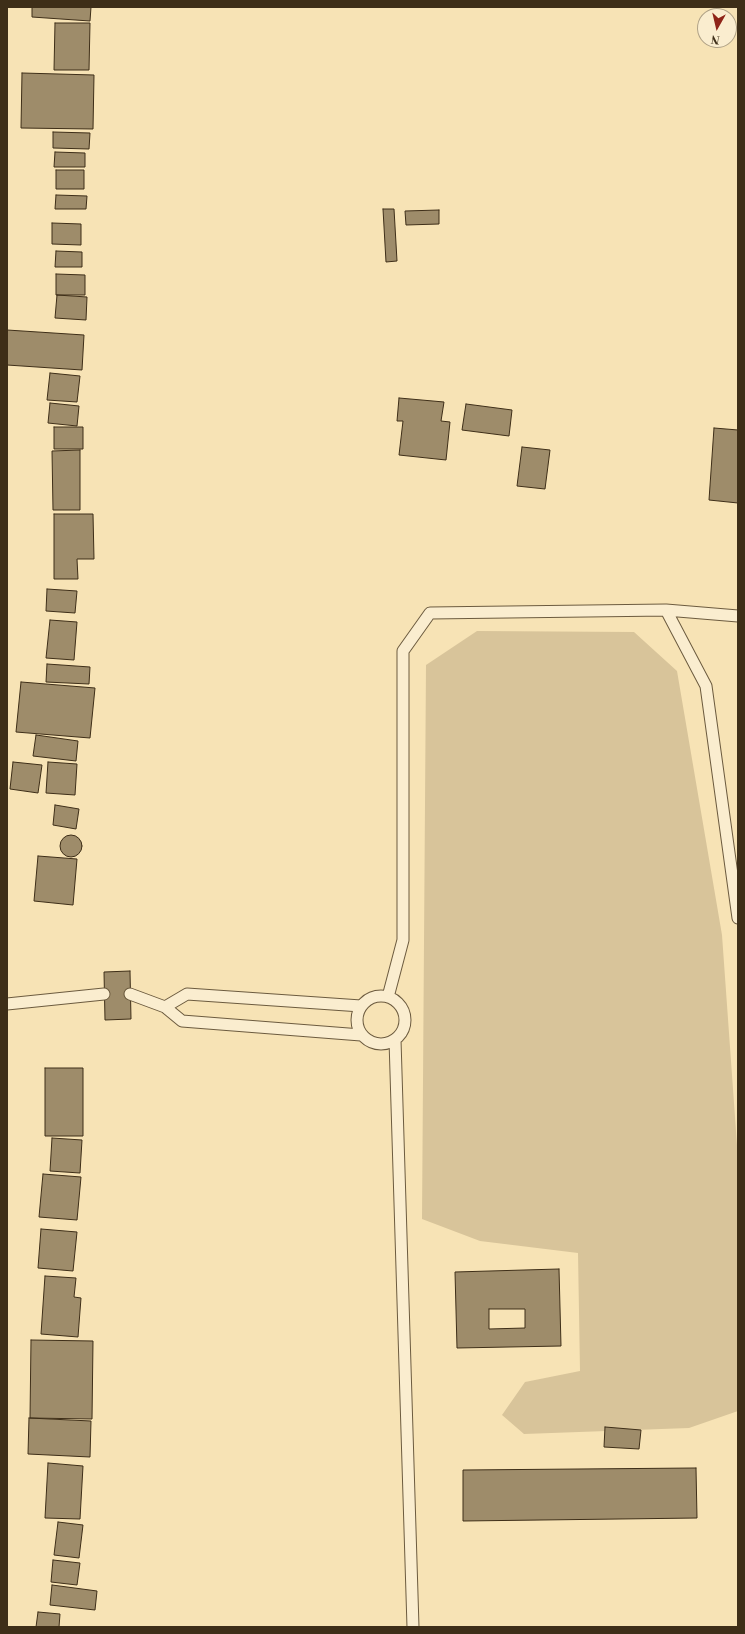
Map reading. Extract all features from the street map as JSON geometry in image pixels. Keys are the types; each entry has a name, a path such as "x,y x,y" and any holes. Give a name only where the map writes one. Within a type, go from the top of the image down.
{"lane":[{"path":"388,997 403,940 402,651 430,613 666,610 738,616"},
{"path":"666,610 706,686 738,918"},
{"path":"7,1004 104,994"},
{"path":"130,994 165,1007 182,1021 361,1035 373,1044 380,1045 395,1040 401,1035 405,1020 400,1006 388,997 373,997 366,1001 361,1006 356,1020 361,1035"},
{"path":"165,1007 188,994 361,1006"},
{"path":"395,1040 413,1627"}],"shaded area":[{"path":"477,631 634,632 677,671 722,935 738,1159 738,1411 689,1428 524,1434 502,1415 525,1382 580,1371 578,1253 480,1241 422,1219 426,665"}],"building":[{"path":"32,7 91,7 90,21 32,17"},
{"path":"55,23 90,23 89,70 54,70"},
{"path":"22,73 94,75 93,129 21,128"},
{"path":"53,132 90,133 89,149 53,148"},
{"path":"55,152 85,153 85,167 54,167"},
{"path":"56,170 84,170 84,189 56,189"},
{"path":"56,195 87,196 86,209 55,209"},
{"path":"383,209 394,209 397,261 386,262"},
{"path":"439,210 439,224 406,225 405,211"},
{"path":"52,223 81,224 81,245 52,244"},
{"path":"56,251 82,252 82,267 55,267"},
{"path":"56,274 85,275 85,295 56,295"},
{"path":"57,295 87,297 86,320 55,318"},
{"path":"7,330 84,335 82,370 7,365"},
{"path":"50,373 80,376 77,402 47,400"},
{"path":"399,398 444,402 441,421 450,422 446,460 399,455 403,421 397,421"},
{"path":"50,403 79,406 77,426 48,423"},
{"path":"466,404 512,410 509,436 462,430"},
{"path":"54,427 83,427 83,449 54,449"},
{"path":"714,428 738,430 738,503 709,500"},
{"path":"522,447 550,450 545,489 517,486"},
{"path":"80,450 80,510 53,510 52,451"},
{"path":"54,514 93,514 94,559 77,559 78,579 54,579"},
{"path":"47,589 77,591 75,613 46,611"},
{"path":"50,620 77,622 74,660 46,658"},
{"path":"47,664 90,667 89,684 46,682"},
{"path":"21,682 95,688 90,738 16,732"},
{"path":"36,735 78,741 76,761 33,756"},
{"path":"13,762 42,765 38,793 10,789"},
{"path":"48,762 77,764 75,795 46,793"},
{"path":"55,805 79,809 76,829 53,825"},
{"path":"67,835 75,835 82,842 82,850 75,857 67,857 60,850 60,842"},
{"path":"38,856 77,859 73,905 34,901"},
{"path":"130,971 131,1019 105,1020 104,972"},
{"path":"45,1068 83,1068 83,1136 45,1136"},
{"path":"52,1138 82,1140 80,1173 50,1171"},
{"path":"43,1174 81,1177 77,1220 39,1217"},
{"path":"41,1229 77,1232 73,1271 38,1268"},
{"path":"559,1269 561,1346 457,1348 455,1272","holes":["489,1309 525,1309 525,1328 489,1329"]},
{"path":"45,1276 76,1278 74,1297 81,1298 78,1337 41,1334"},
{"path":"31,1340 93,1341 92,1419 30,1418"},
{"path":"29,1418 91,1421 90,1457 28,1454"},
{"path":"605,1427 641,1430 639,1449 604,1447"},
{"path":"48,1463 83,1466 80,1519 45,1518"},
{"path":"696,1468 697,1518 463,1521 463,1470"},
{"path":"58,1522 83,1525 79,1558 54,1555"},
{"path":"53,1560 80,1563 77,1585 51,1582"},
{"path":"52,1585 97,1591 95,1610 50,1605"},
{"path":"38,1612 60,1614 59,1627 36,1627"}]}
